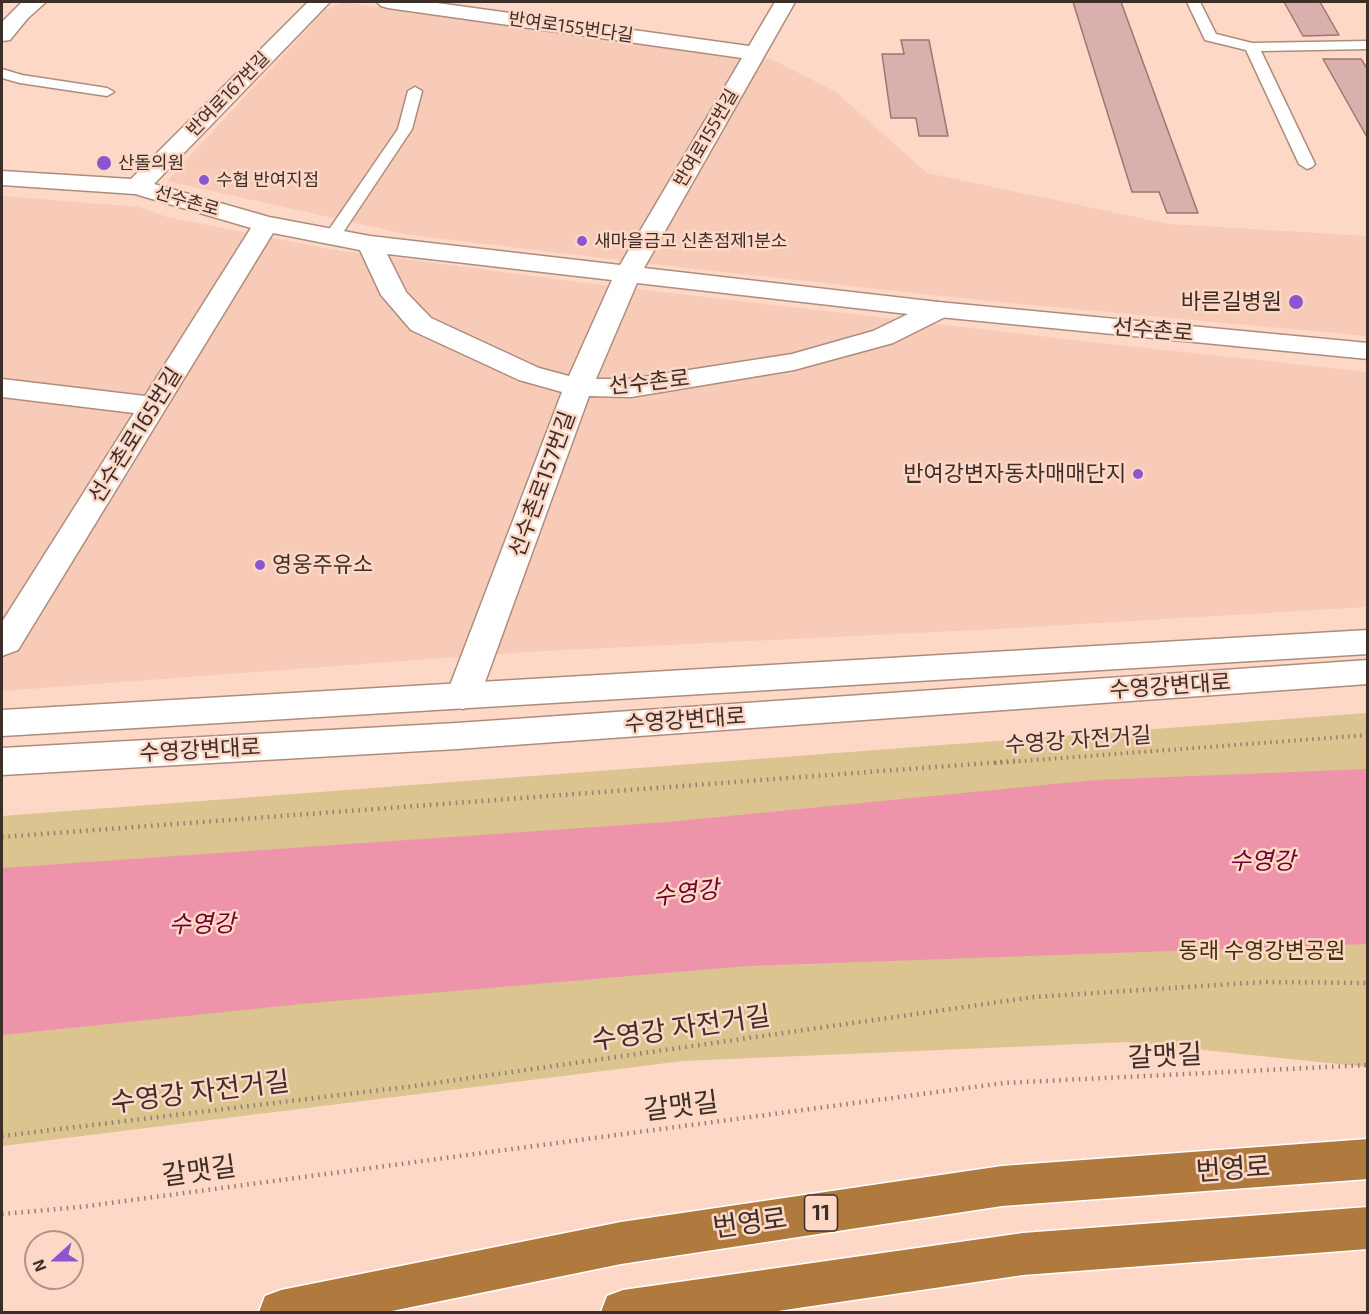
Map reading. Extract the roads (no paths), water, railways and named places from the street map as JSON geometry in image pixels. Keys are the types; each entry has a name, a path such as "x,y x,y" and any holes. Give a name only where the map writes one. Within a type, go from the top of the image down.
{"highway":[{"name":"번영로","path":"281,1312 621,1243 1002,1186 1368,1159"},
{"path":"623,1312 1023,1254 1368,1228"}],"street":[{"path":"2,35 20,13 35,2"},
{"name":"반여로167번길","path":"138,187 319,2"},
{"name":"반여로155번다길","path":"388,2 754,53"},
{"name":"반여로155번길","path":"628,274 785,2"},
{"name":"선수촌로","path":"2,178 138,187 266,224 370,244 938,310 1368,351"},
{"name":"선수촌로165번길","path":"2,644 6,642 266,224"},
{"name":"선수촌로","path":"370,244 394,295 421,324 528,374 578,387 631,388 794,362 884,337 938,310"},
{"name":"선수촌로157번길","path":"463,696 578,387 628,274"},
{"path":"2,388 153,406"},
{"name":"수영강변대로","path":"2,723 1368,642"},
{"name":"수영강변대로","path":"2,762 469,735 1368,672"}],"lane":[{"path":"1194,2 1210,37 1252,47 1368,45"},
{"path":"1252,47 1306,164"},
{"path":"2,74 20,79 107,92"},
{"path":"332,237 405,129 415,91"}],"water":[{"name":"수영강","path":"1367,769 1367,944 748,966 312,1003 2,1035 2,868 668,822 1095,780"}],"place":[{"name":"산돌의원","path":"104,163"},
{"name":"수협 반여지점","path":"204,180"},
{"name":"새마을금고 신촌점제1분소","path":"582,241"},
{"name":"바른길병원","path":"1296,302"},
{"name":"반여강변자동차매매단지","path":"1138,474"},
{"name":"영웅주유소","path":"260,565"}],"park label":[{"name":"동래 수영강변공원","path":"1262,951"}]}
